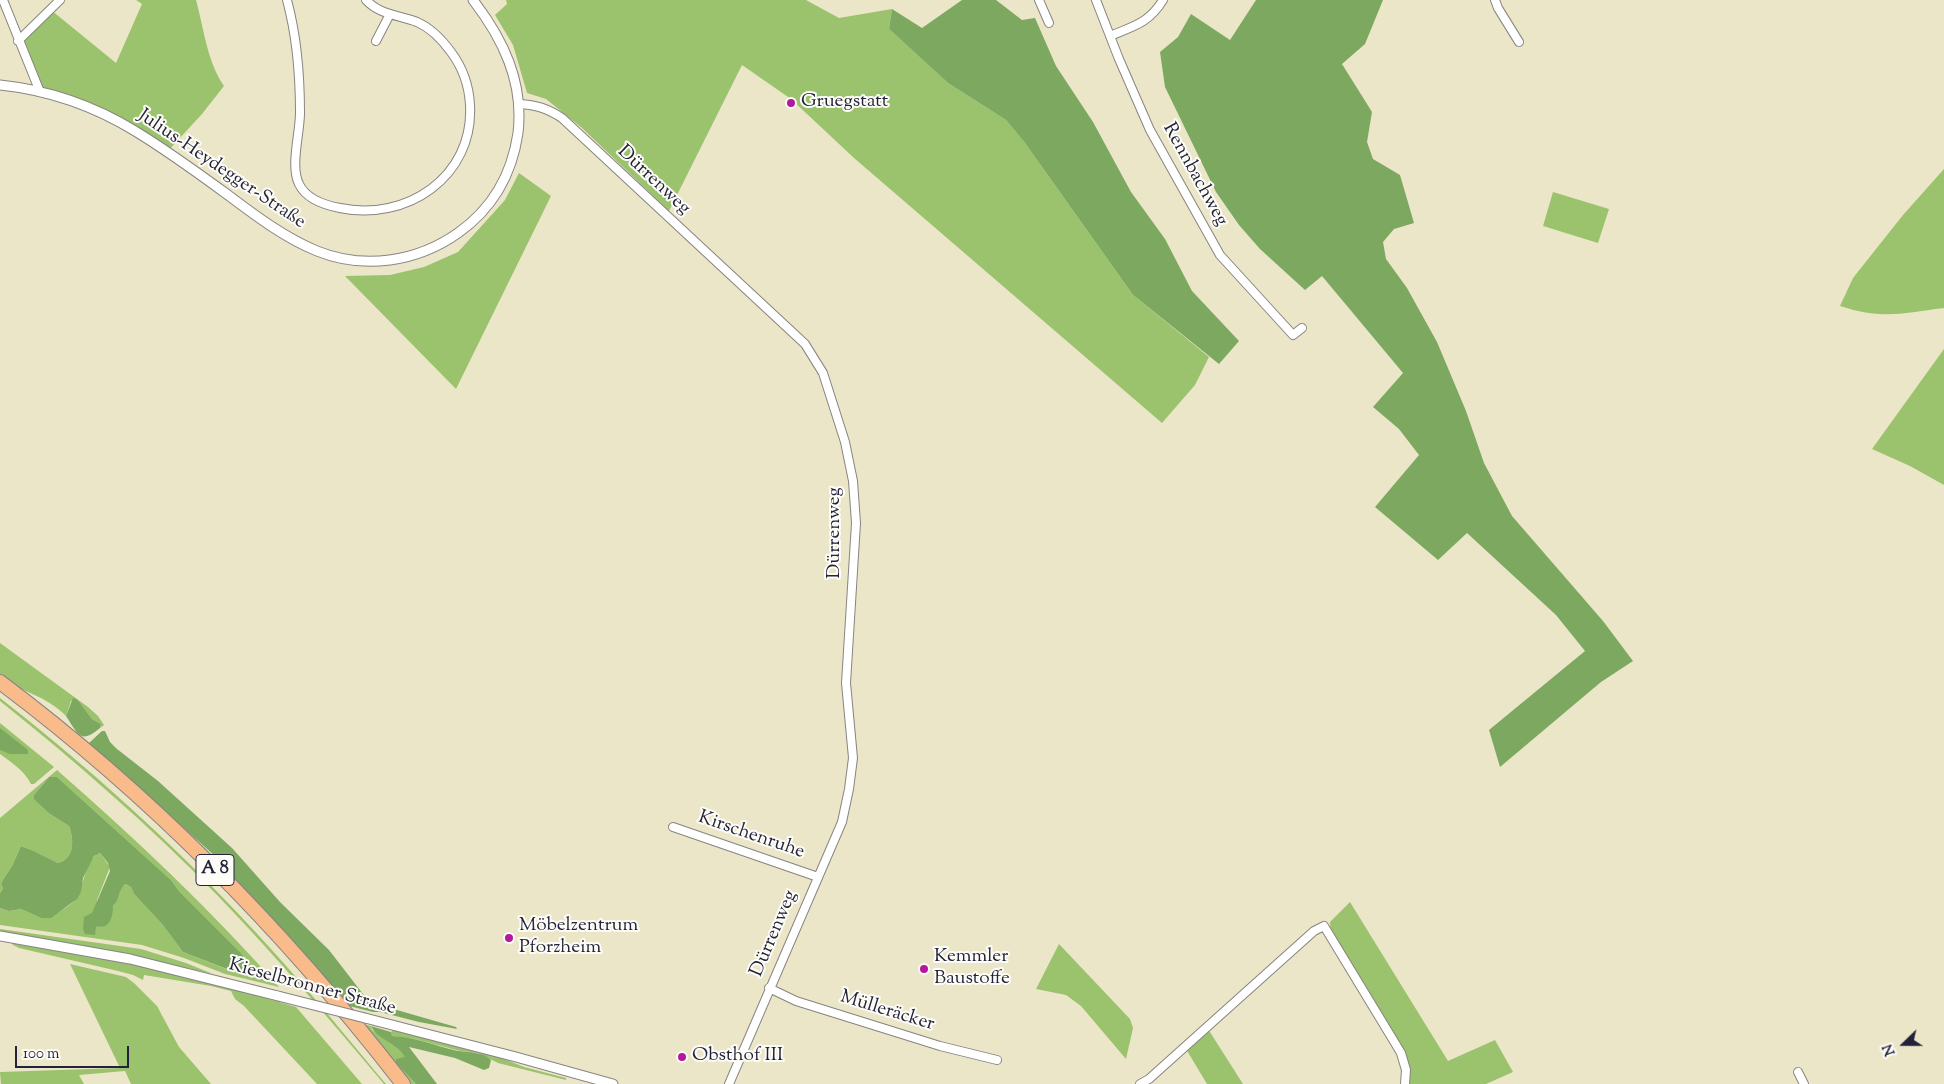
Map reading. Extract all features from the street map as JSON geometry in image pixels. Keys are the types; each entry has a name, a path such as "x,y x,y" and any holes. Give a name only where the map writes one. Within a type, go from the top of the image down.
{"highway":[{"name":"A 8","path":"0,682 105,767 215,870 293,952 403,1084"},
{"name":"A 8","path":"0,692 141,808 208,874 300,972 392,1084"}],"street":[{"path":"3,0 40,92"},
{"path":"18,41 60,0"},
{"path":"287,0 297,52 300,85 296,176 299,184 310,196 332,207 370,212 402,205 427,192 438,183 454,164 466,144 469,128 469,98 460,66 440,39 419,23 377,10 366,0"},
{"name":"Julius-Heydegger-Straße","path":"0,85 63,98 89,108 136,131 295,241 337,257 377,262 394,260 449,240 480,215 504,182 516,148 519,104 516,81 507,54 488,20 473,0"},
{"path":"1039,0 1049,23"},
{"name":"Rennbachweg","path":"1096,0 1150,130 1220,255 1293,335 1302,328"},
{"path":"1110,36 1144,22 1152,16 1163,0"},
{"path":"1495,0 1519,42"},
{"path":"376,42 390,14"},
{"name":"Dürrenweg","path":"519,104 537,105 562,118 805,344 823,373 845,442 853,481 856,524 846,683 852,749 849,789 842,822 728,1084"},
{"name":"Kirschenruhe","path":"673,827 818,876"},
{"path":"1140,1084 1149,1079 1314,931 1324,926 1401,1053 1406,1070 1405,1084"},
{"name":"Kieselbronner Straße","path":"0,936 130,959 516,1057 613,1084"},
{"name":"Mülleräcker","path":"769,988 796,1001 940,1046 997,1060"},
{"path":"1798,1072 1804,1084"}],"green space":[{"path":"136,0 196,0 210,55 224,86 202,114 167,152 136,131 40,92 18,41 51,10 116,63 142,4"},
{"path":"506,0 806,0 839,18 892,9 889,29 948,83 1006,120 1025,143 1133,295 1209,357 1195,385 1162,423 854,158 791,99 742,65 669,211 582,128 546,99 527,93 513,45 495,15 507,4"},
{"path":"962,0 996,0 1022,20 1035,18 1056,66 1093,122 1131,192 1165,239 1192,291 1239,341 1219,364 1133,295 1025,143 1006,120 948,83 889,29 892,9 922,28"},
{"path":"1256,0 1383,0 1365,44 1342,64 1372,112 1367,142 1373,159 1400,175 1414,223 1394,229 1383,242 1386,259 1407,288 1437,342 1466,411 1484,463 1512,516 1603,621 1633,661 1601,682 1500,767 1489,730 1585,651 1556,615 1467,533 1438,560 1375,507 1419,455 1399,429 1373,407 1403,373 1322,276 1305,290 1260,249 1239,225 1216,192 1165,87 1160,52 1178,37 1191,14 1230,40"},
{"path":"1944,169 1944,308 1881,314 1868,313 1840,306 1853,278 1903,215"},
{"path":"519,173 551,196 456,389 345,276 390,275 424,267 458,252 505,200"},
{"path":"1553,192 1609,209 1598,243 1543,226"},
{"path":"1944,349 1944,485 1910,466 1872,449"},
{"path":"0,643 88,707 104,725 100,728 101,724 92,719 78,700 71,701 66,716 42,698 0,676"},
{"path":"0,698 77,760 150,826 221,895 288,968 386,1084 384,1084 261,942 192,870 112,795 0,701"},
{"path":"73,698 78,700 92,719 101,724 100,728 88,736 80,735 66,716"},
{"path":"0,723 54,767 34,784 31,784 21,771 0,754"},
{"path":"0,728 28,750 28,754 10,754 0,750"},
{"path":"102,731 105,731 110,742 117,749 158,781 232,848 280,902 329,950 363,994 383,1006 456,1027 457,1029 349,1006 216,857 147,795 90,748 89,743"},
{"path":"57,770 171,875 279,987 225,974 184,958 142,945 0,925 0,908 9,911 21,909 41,918 69,906 79,892 91,861 100,853 110,867 97,900 96,927 109,915 124,884 131,887 134,894 162,924 183,952 236,973 239,951 179,891 171,880 57,777 49,777 34,795 50,814 69,826 72,837 70,853 64,861 58,863 21,846 12,866 1,883 3,889 0,893 0,818"},
{"path":"49,777 57,777 171,880 179,891 239,951 247,961 245,968 237,973 183,952 162,924 134,894 131,887 125,884 113,906 112,917 109,922 105,926 96,927 95,935 85,934 83,929 84,917 92,913 110,871 108,863 100,853 94,856 83,878 81,892 77,899 51,918 41,918 21,909 9,911 0,908 0,893 3,889 1,883 12,866 21,846 58,863 68,857 72,848 69,826 50,814 34,799 34,795"},
{"path":"1350,902 1448,1061 1495,1040 1513,1072 1486,1084 1409,1084 1408,1072 1331,935 1330,922"},
{"path":"0,929 141,949 186,963 213,974 136,956 0,932"},
{"path":"12,943 137,964 261,995 262,997 296,1007 362,1084 317,1084 244,1006 235,999 231,991 144,975 143,980 118,971 19,948 13,945"},
{"path":"1059,944 1130,1019 1133,1028 1126,1059 1081,1006 1066,995 1036,989"},
{"path":"70,964 126,977 134,983 157,1006 179,1047 211,1084 131,1084 125,1071 79,1075 84,1084 1,1084 0,1072 120,1068"},
{"path":"359,1023 371,1026 372,1030 399,1049 406,1057 396,1063 416,1084 409,1084"},
{"path":"371,1026 391,1032 392,1036 409,1038 458,1051 483,1055 491,1060 489,1068 484,1070 455,1058 409,1047 437,1084 416,1084 396,1063 396,1059 405,1057 402,1052 377,1034"},
{"path":"1208,1029 1243,1084 1207,1084 1186,1049"},
{"path":"393,1030 469,1050 492,1054 524,1067 566,1078 566,1080 498,1063 478,1053 460,1051 415,1039 392,1036 391,1032"}],"place":[{"name":"Gruegstatt","path":"791,103"},
{"name":"Möbelzentrum Pforzheim","path":"509,938"},
{"name":"Kemmler Baustoffe","path":"924,969"},
{"name":"Obsthof III","path":"682,1057"}]}
